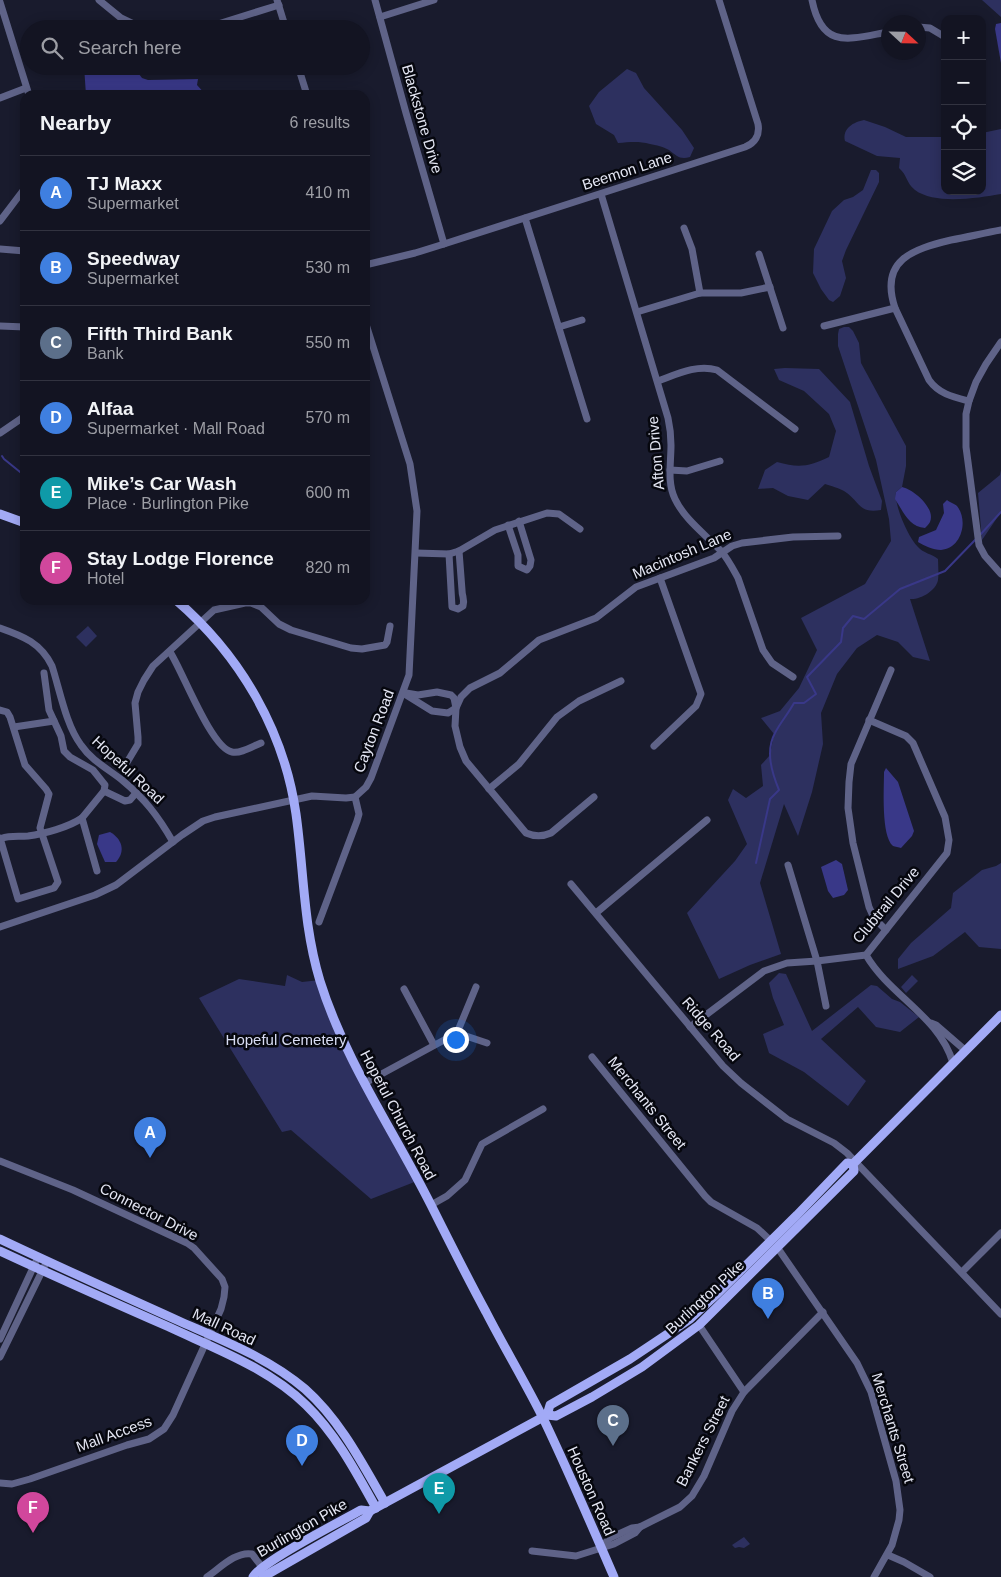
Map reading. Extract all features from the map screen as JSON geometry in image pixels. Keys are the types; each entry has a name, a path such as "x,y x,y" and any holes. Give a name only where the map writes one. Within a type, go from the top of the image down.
{"main road":[{"path":"0,514 20,521"},
{"name":"Hopeful Church Road","path":"181,605 200,622 232,659 261,705 280,750 294,800 306,916 320,980 340,1032 431,1205 460,1265 545,1416"},
{"name":"Burlington Pike","path":"263,1577 366,1518 373,1510 385,1503 545,1416 556,1416 599,1393 642,1367 698,1326 847,1163 855,1163 1001,1015"},
{"name":"Mall Road","path":"0,1239 209,1334 265,1362 288,1376 305,1389 338,1425 385,1503"},
{"name":"Burlington Pike","path":"545,1416 550,1405 630,1359 690,1319 774,1244"},
{"name":"Mall Road","path":"0,1251 205,1344 264,1373 287,1388 308,1406 333,1436 373,1510"},
{"name":"Houston Road","path":"545,1416 614,1577"},
{"name":"Burlington Pike","path":"253,1577 262,1567 361,1510 373,1510"}],"street":[{"path":"100,0 125,20"},
{"name":"Blackstone Drive","path":"375,0 444,244"},
{"path":"380,17 434,0"},
{"name":"Beemon Lane","path":"370,263 415,253 444,244 745,147 752,143 757,137 758,124 719,0"},
{"path":"812,0 815,14 821,26 836,37 849,39 881,33"},
{"path":"0,2 20,69"},
{"path":"229,20 278,2 283,20"},
{"path":"926,28 941,35"},
{"path":"22,75 26,90"},
{"path":"301,75 305,90"},
{"path":"0,98 20,94"},
{"name":"Afton Drive","path":"601,194 658,380 670,430 670,470 674,499 688,519 722,553 738,578 763,650 772,663 793,677"},
{"path":"0,221 20,195"},
{"path":"525,218 587,419"},
{"path":"684,228 692,249 700,293"},
{"path":"969,401 945,394 932,385 895,308 890,290 894,273 904,258 914,251 928,246 1001,230"},
{"path":"0,249 20,251"},
{"path":"760,254 783,328"},
{"path":"637,312 700,293 741,293 770,287"},
{"path":"824,326 895,308"},
{"path":"559,327 582,320"},
{"path":"0,326 20,327"},
{"name":"Cayton Road","path":"354,797 366,787 371,778 403,693 410,666 416,553 417,511 414,480 370,337"},
{"path":"1001,342 981,373 969,401 965,425 966,447 978,538 985,556 1001,574"},
{"path":"658,380 702,368 717,370 795,430"},
{"path":"0,433 20,419"},
{"path":"670,470 687,471 720,461"},
{"path":"416,553 450,554 459,552 483,536 508,525 553,512 565,517 580,529"},
{"path":"508,525 518,555 518,566 527,570 531,560 519,521"},
{"name":"Macintosh Lane","path":"456,708 461,697 470,688 500,673 539,640 596,618 636,587 714,558 732,546 742,543 792,537 838,536"},
{"path":"450,554 451,604 454,608 458,609 463,606 465,600 462,591 459,552"},
{"path":"654,746 696,706 701,694 660,578"},
{"path":"126,764 138,744 135,703 138,692 153,666 214,610 227,605"},
{"path":"256,605 289,630 351,648 362,649 385,645 390,626"},
{"name":"Hopeful Road","path":"0,628 25,638 44,652 52,666 73,732 81,745 93,758 136,792 158,816 173,842"},
{"path":"170,652 208,726 221,745 228,751 237,753 261,743"},
{"path":"886,930 874,918 869,908 853,843 848,808 848,782 852,764 891,670"},
{"path":"0,710 6,712 10,717 24,765 46,788 49,794 40,824 42,832 58,882 54,888 18,899 0,838 30,836 42,832 74,823 82,818 104,791 104,783 93,770 70,757 64,751 49,710 44,673"},
{"path":"489,788 519,764 557,717 579,701 621,681"},
{"path":"403,693 432,712 448,713 456,708"},
{"path":"403,693 418,695 444,693 454,698 456,708 455,726 466,762 526,833 534,836 544,836 551,833 594,797"},
{"path":"14,727 54,720"},
{"name":"Clubtrail Drive","path":"690,1027 764,971 787,963 866,955 946,853 949,840 945,817 913,743 906,736 869,720"},
{"path":"104,791 125,801 130,800 136,792"},
{"path":"0,927 105,891 127,879 192,828 215,817 312,796 354,797 359,814 319,922"},
{"path":"82,818 97,871"},
{"path":"596,913 707,820"},
{"path":"788,865 817,961 826,1006"},
{"name":"Ridge Road","path":"571,884 723,1066 741,1083 795,1124 834,1143 1001,1314"},
{"path":"866,955 889,986 903,996 930,1022 947,1045 954,1063"},
{"path":"366,1083 457,1033 476,987"},
{"path":"404,989 434,1045"},
{"path":"930,1022 966,1050"},
{"path":"457,1033 487,1043"},
{"name":"Merchants Street","path":"592,1057 705,1196 711,1202 757,1228 774,1244 823,1312 865,1378 871,1392 899,1498 899,1520 888,1555 874,1577"},
{"path":"431,1205 447,1196 465,1180 482,1144 543,1109"},
{"name":"Connector Drive","path":"0,1161 73,1190 194,1248 222,1279 225,1287 221,1309 209,1334"},
{"path":"962,1272 1001,1233"},
{"path":"1,1355 42,1259"},
{"path":"0,1339 38,1268"},
{"name":"Bankers Street","path":"532,1551 576,1556 601,1547 610,1538 632,1528 640,1528 680,1507 692,1496 704,1476 732,1411 744,1392 823,1312"},
{"path":"698,1326 744,1392"},
{"name":"Mall Access","path":"0,1483 20,1482 158,1435 166,1427 173,1415 209,1334"},
{"path":"207,1577 236,1556 244,1553 252,1554 262,1567"},
{"path":"888,1555 930,1577"},
{"path":"279,1577 282,1565"}],"green space":[{"path":"982,0 1001,0 1001,17"},
{"path":"627,69 636,73 644,88 682,130 694,148 690,157 681,158 665,148 646,143 618,143 614,135 596,124 589,106 599,92"},
{"path":"864,120 906,137 941,137 941,195 986,195 986,132 1001,129 1001,194 957,199 934,198 923,195 912,187 899,168 900,158 877,156 845,141 847,129 856,122"},
{"path":"871,170 876,170 879,173 879,182 846,250 842,261 846,278 840,296 833,302 829,300 821,289 813,273 814,249 832,211 844,200 853,197 863,190"},
{"path":"849,327 853,331 859,343 861,363 906,446 906,466 902,487 896,492 897,505 902,521 918,547 938,559 937,584 923,596 910,599 930,661 913,657 898,642 877,635 857,648 837,674 821,713 823,744 812,792 798,836 784,804 760,883 781,954 719,979 687,913 735,861 747,844 728,800 733,789 746,798 763,786 761,765 770,755 774,734 761,718 780,711 799,688 817,650 801,618 865,584 891,541 889,519 876,460 838,346 839,329"},
{"path":"774,369 819,369 850,402 869,466 882,501 881,510 873,511 863,508 844,491 825,484 808,500 788,496 773,488 758,489 765,470 777,462 803,466 829,457 836,431 829,414 804,391 779,380"},
{"path":"1001,470 1001,512 982,540 978,493 1000,475"},
{"path":"88,626 97,636 86,647 76,637"},
{"path":"1001,863 1001,949 979,947 965,932 933,956 898,969 898,959 911,943 951,908 953,893 982,870"},
{"path":"779,973 786,974 812,1031 871,985 877,986 892,999 900,1002 919,1017 900,1032 876,1027 858,1007 821,1039 866,1081 848,1106 804,1072 769,1053 763,1034 784,1025 769,983"},
{"name":"Hopeful Cemetery","path":"287,975 302,982 320,980 330,1010 417,1181 371,1199 291,1130 282,1132 199,998 239,979 285,986"},
{"path":"912,975 918,981 906,993 901,987"},
{"path":"744,1537 750,1544 744,1548 735,1548 732,1545"}],"shaded area":[{"path":"1001,23 1001,63 995,29 996,24"},
{"path":"85,75 140,75 148,80 198,79 197,85 202,90 86,90"},
{"path":"902,487 912,491 927,505 931,517 930,522 925,528 911,522 895,499 896,492"},
{"path":"947,500 957,506 961,512 961,533 954,545 941,550 932,549 918,542 919,537 936,530 944,513 943,504"},
{"path":"886,768 898,782 914,831 901,848 893,846 889,841 885,822 884,772"},
{"path":"110,832 120,842 122,850 116,862 105,862 97,844 99,835"},
{"path":"836,860 842,864 848,890 844,895 833,898 828,891 821,867"}],"waterway":[{"path":"2,456 20,472"},
{"path":"980,535 1001,512"},
{"path":"756,863 770,799 779,790 771,762 770,747 777,729 794,703 804,703 816,694 807,677 841,642 843,628 853,616 864,619 900,589 945,571 976,539"}],"place":[{"name":"TJ Maxx","path":"150,1158"},
{"name":"Speedway","path":"768,1319"},
{"name":"Fifth Third Bank","path":"613,1446"},
{"name":"Alfaa","path":"302,1466"},
{"name":"Mike’s Car Wash","path":"439,1514"},
{"name":"Stay Lodge Florence","path":"33,1533"}]}
